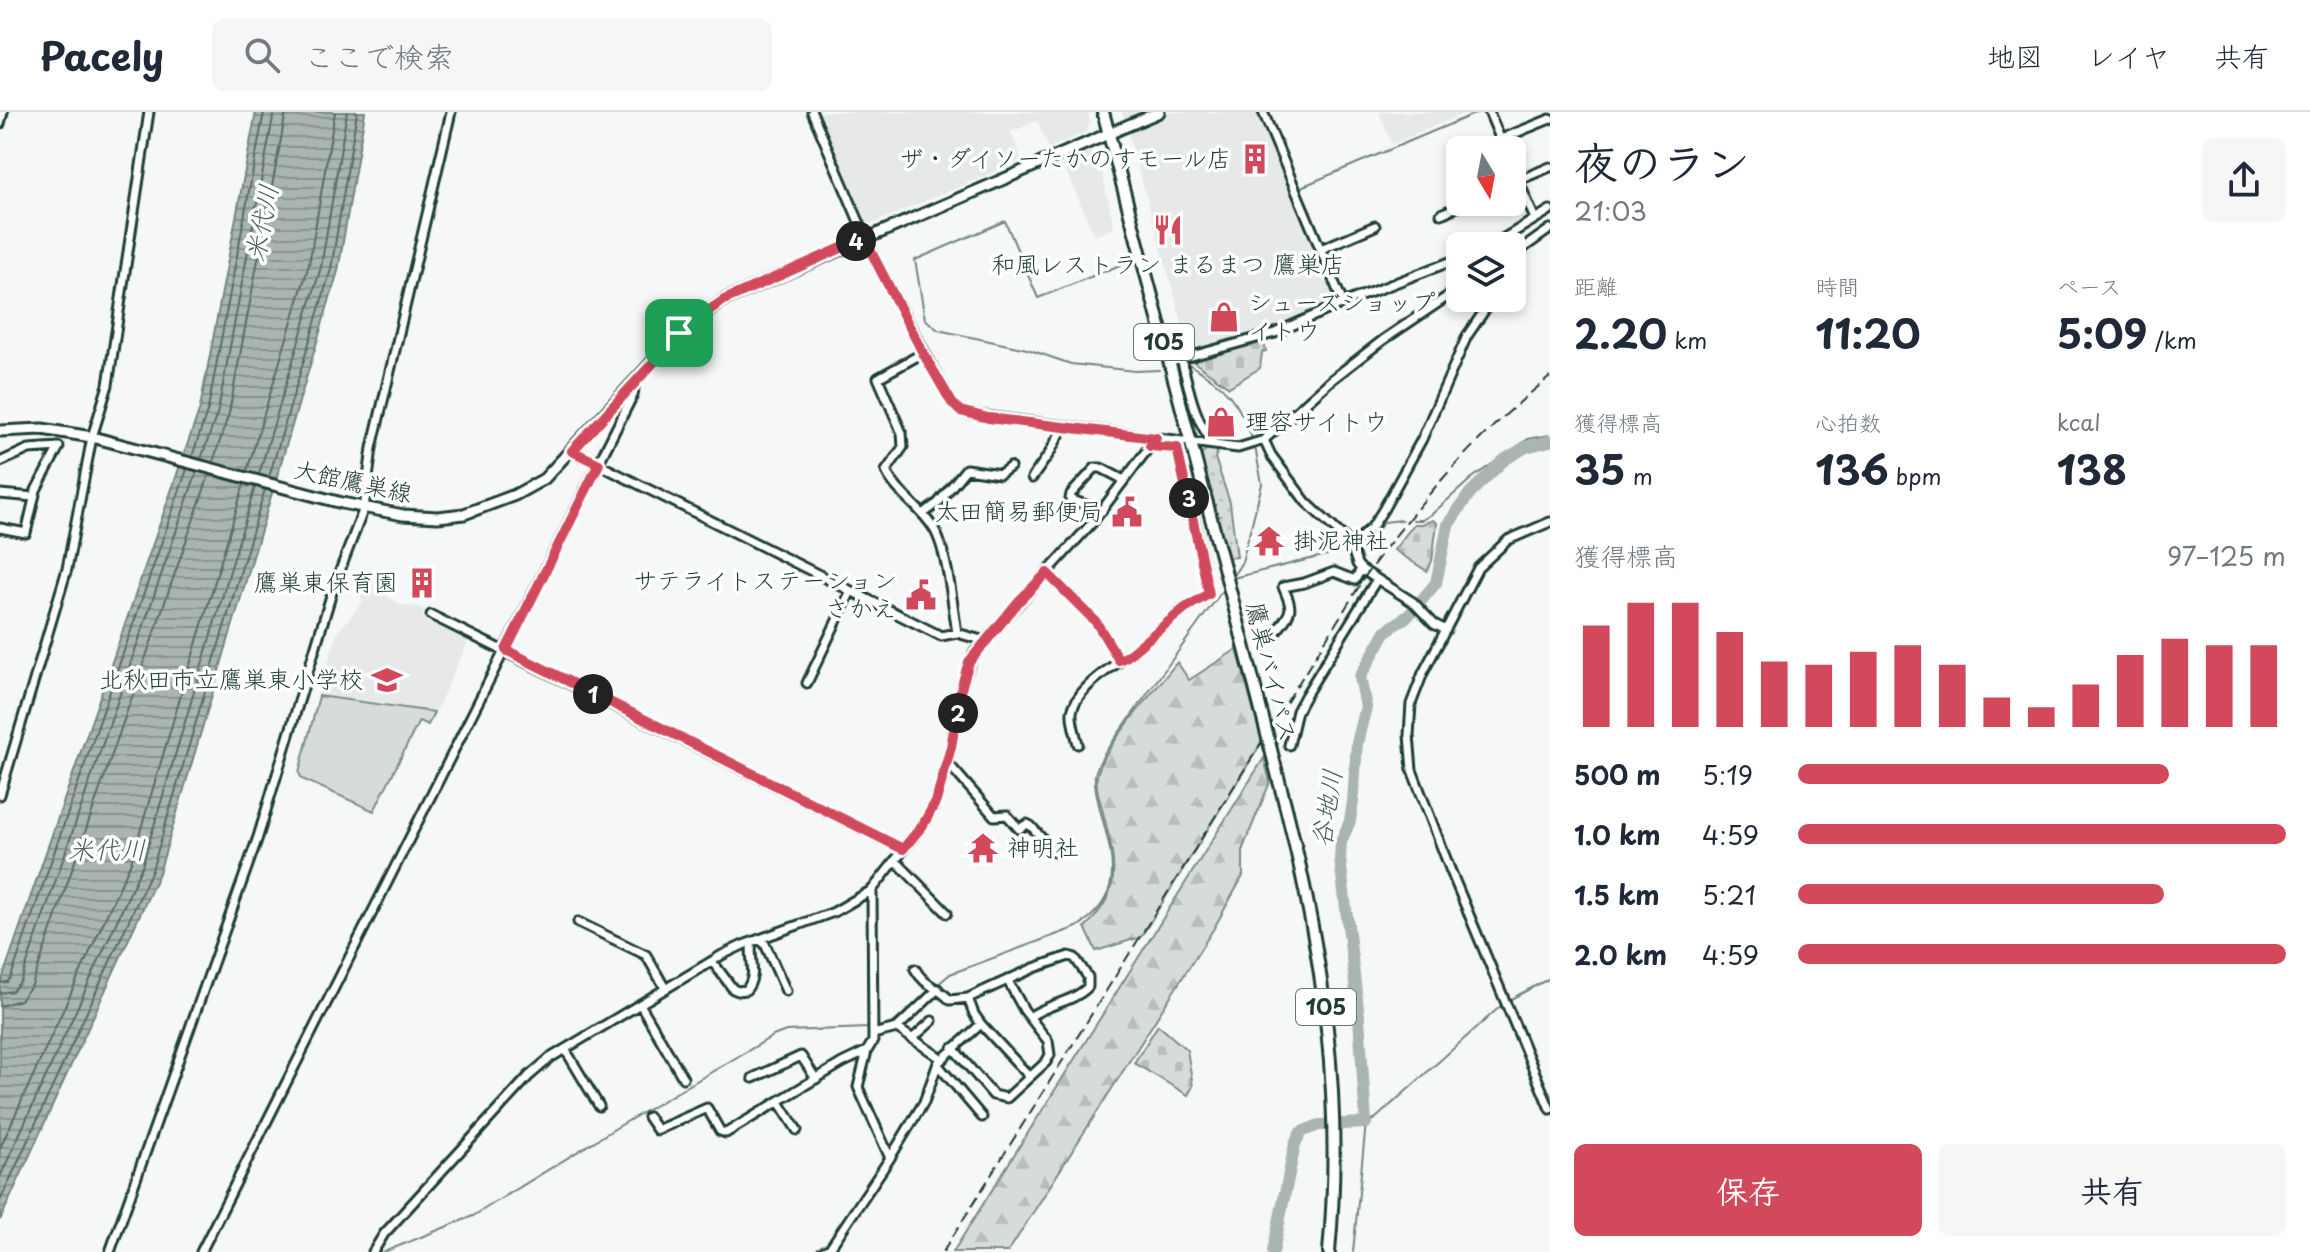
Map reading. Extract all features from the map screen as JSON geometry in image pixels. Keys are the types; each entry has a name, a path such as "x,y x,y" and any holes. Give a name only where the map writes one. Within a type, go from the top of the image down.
{"highway":[{"name":"鷹巣バイパス","path":"1103,112 1175,360 1189,441 1308,898 1326,1006 1334,1138 1329,1252"}],"main road":[{"name":"大館鷹巣線","path":"0,431 42,429 92,437 342,503 403,515 438,517 486,508 544,479 679,333 724,300 1159,112"}],"street":[{"path":"0,124 3,112"},
{"path":"0,795 67,569 92,437 108,385 149,112"},
{"path":"110,1252 258,837 333,589 364,508 372,448 451,112"},
{"path":"812,112 879,269 923,353 952,403 960,411 988,418 1238,448 1264,440 1330,381 1446,297"},
{"path":"1263,112 1343,303"},
{"path":"1489,112 1500,136"},
{"path":"1508,136 1550,119"},
{"path":"1526,177 1550,167"},
{"path":"1526,202 1535,219"},
{"path":"1514,232 1550,210"},
{"path":"1441,214 1446,212"},
{"path":"1321,249 1375,226"},
{"path":"1526,247 1550,229"},
{"path":"1214,444 1204,432 1175,360 1275,333 1446,263"},
{"path":"1351,547 1372,527 1383,510 1438,406 1467,336 1483,312"},
{"path":"923,353 878,378 902,433 903,447 886,471 890,481 936,531 957,633"},
{"path":"201,1252 599,464 633,395 635,380"},
{"path":"1032,478 1064,426"},
{"path":"373,1252 384,1234 529,1076 565,1049 712,961 755,940 834,912 872,890 923,825 936,801 965,672 974,653 1102,511 1156,438"},
{"path":"1264,440 1271,455 1306,502 1351,547 1361,569 1413,602 1434,624 1446,630"},
{"path":"1078,744 1071,715 1082,693 1185,608 1209,594 1180,452 1170,446 1150,446"},
{"path":"0,462 29,449 59,447 39,482 26,533 0,528"},
{"path":"572,451 941,636 957,633 985,641"},
{"path":"923,514 938,503 966,469 1000,474 1010,467"},
{"path":"1102,511 1070,499 1071,494 1095,468 1124,480"},
{"path":"0,494 34,497"},
{"path":"1550,522 1517,535 1478,568 1423,673 1411,704 1409,735 1412,770 1550,1109"},
{"path":"1276,632 1292,606 1283,587 1334,572 1355,580 1361,569"},
{"path":"1047,573 1096,622 1119,660 1123,658"},
{"path":"1289,745 1297,711 1377,579"},
{"path":"807,683 851,591"},
{"path":"431,615 903,849"},
{"path":"947,762 994,816 1007,815 1019,829 1027,824 1031,826 1054,852"},
{"path":"895,860 947,913"},
{"path":"872,890 873,1041 867,1051 858,1087 890,1158"},
{"path":"578,922 646,955 665,988"},
{"path":"712,961 733,989 746,990 753,977 750,954 755,940"},
{"path":"755,940 765,944 786,991"},
{"path":"915,969 922,982 936,987 954,1002 1034,968 1069,956 1075,958 1088,977 1088,987 1083,993 1042,1008 1031,1016"},
{"path":"953,1048 999,1098 1007,1098 1046,1062 1051,1049 1008,981"},
{"path":"897,1028 936,987"},
{"path":"968,998 981,1024 1029,1076"},
{"path":"640,1004 683,1078"},
{"path":"912,1039 932,1021"},
{"path":"822,1252 830,1248 890,1158 924,1102 940,1062 981,1024"},
{"path":"873,1029 897,1028 912,1039 940,1062 982,1117"},
{"path":"565,1049 599,1106"},
{"path":"648,1117 654,1128 662,1129 707,1108 720,1131 726,1133 867,1051"},
{"path":"753,1078 801,1056 816,1079"},
{"path":"779,1102 797,1130"}],"shaded area":[{"path":"817,112 1088,112 1090,122 1086,132 1049,148 1037,121 1011,132 1022,160 864,227"},
{"path":"1122,112 1263,112 1343,303 1240,339 1190,350"},
{"path":"1379,112 1467,112 1392,144"},
{"path":"1090,148 1092,155 1099,158 1114,228 1095,236 1061,160"},
{"name":"北秋田市立鷹巣東小学校","path":"372,584 400,605 423,608 423,619 470,637 429,726 420,723 374,812 302,779 298,773 337,633 363,601 360,596"}],"green space":[{"path":"1263,340 1266,351 1262,352 1260,368 1229,387 1195,363 1198,356"},
{"path":"1207,448 1218,450 1215,458 1230,503 1237,557 1226,558 1200,456"},
{"path":"1433,520 1437,523 1432,561 1427,571 1394,550 1414,524"},
{"path":"1237,649 1262,742 1141,937 1096,951 1085,927 1107,899 1113,871 1113,856 1097,785 1103,760 1177,662 1189,680"},
{"path":"319,696 434,712 428,725 419,721 374,811 302,779 299,773"},
{"path":"1264,758 1270,782 1243,848 1243,876 1214,928 1008,1252 953,1252"},
{"path":"1158,1025 1187,1050 1193,1086 1188,1095 1134,1063"}],"water":[{"name":"米代川","path":"256,112 365,112 338,271 159,873 0,1220 0,985 200,408"}],"waterway":[{"path":"1301,187 1479,112"},
{"path":"1130,261 1038,298 1005,221 915,260 925,319 938,330 1027,349 1071,364 1135,371 1159,370"},
{"path":"1190,365 1230,396 1243,415 1253,441"},
{"path":"1413,520 1422,520 1432,514 1472,478 1528,439 1550,435"},
{"name":"谷地川","path":"1273,1252 1295,1144 1301,1132 1319,1125 1366,1123 1359,1017 1340,859 1341,842 1350,821 1357,743 1366,707 1360,677 1386,631 1409,615 1436,583 1448,525 1470,493 1504,460 1526,447 1550,441"},
{"path":"1231,579 1242,562 1262,484 1255,447"},
{"path":"1233,578 1347,550 1375,534 1384,522 1402,520"},
{"path":"937,985 950,974 1077,927 1104,901 1112,872 1096,790 1097,769 1105,752 1225,587"},
{"path":"1509,1000 1550,978"},
{"path":"876,1028 893,1023 932,989"},
{"path":"1353,1252 1366,1123 1375,1119 1503,1004"},
{"path":"384,1252 473,1216 773,1036 786,1031 869,1028"}],"railway":[{"path":"943,1252 1368,572 1452,468 1498,422 1550,377"}],"place":[{"name":"ザ・ダイソーたかのすモール店","path":"1255,159"},
{"name":"和風レストラン まるまつ 鷹巣店","path":"1168,230"},
{"name":"シューズショップ イトウ","path":"1224,317"},
{"name":"理容サイトウ","path":"1221,422"},
{"name":"太田簡易郵便局","path":"1127,512"},
{"name":"掛泥神社","path":"1269,541"},
{"name":"鷹巣東保育園","path":"422,583"},
{"name":"サテライトステーション さかえ","path":"921,595"},
{"name":"北秋田市立鷹巣東小学校","path":"387,680"},
{"name":"神明社","path":"983,848"}],"route":[{"path":"864,238 923,353 952,403 960,411 988,418 1156,438 1150,446 1177,448 1209,594 1185,608 1119,660 1096,622 1047,573 1019,601 969,662 936,801 923,825 903,849 506,650 599,464 572,451 679,333 724,300 864,238"}]}
